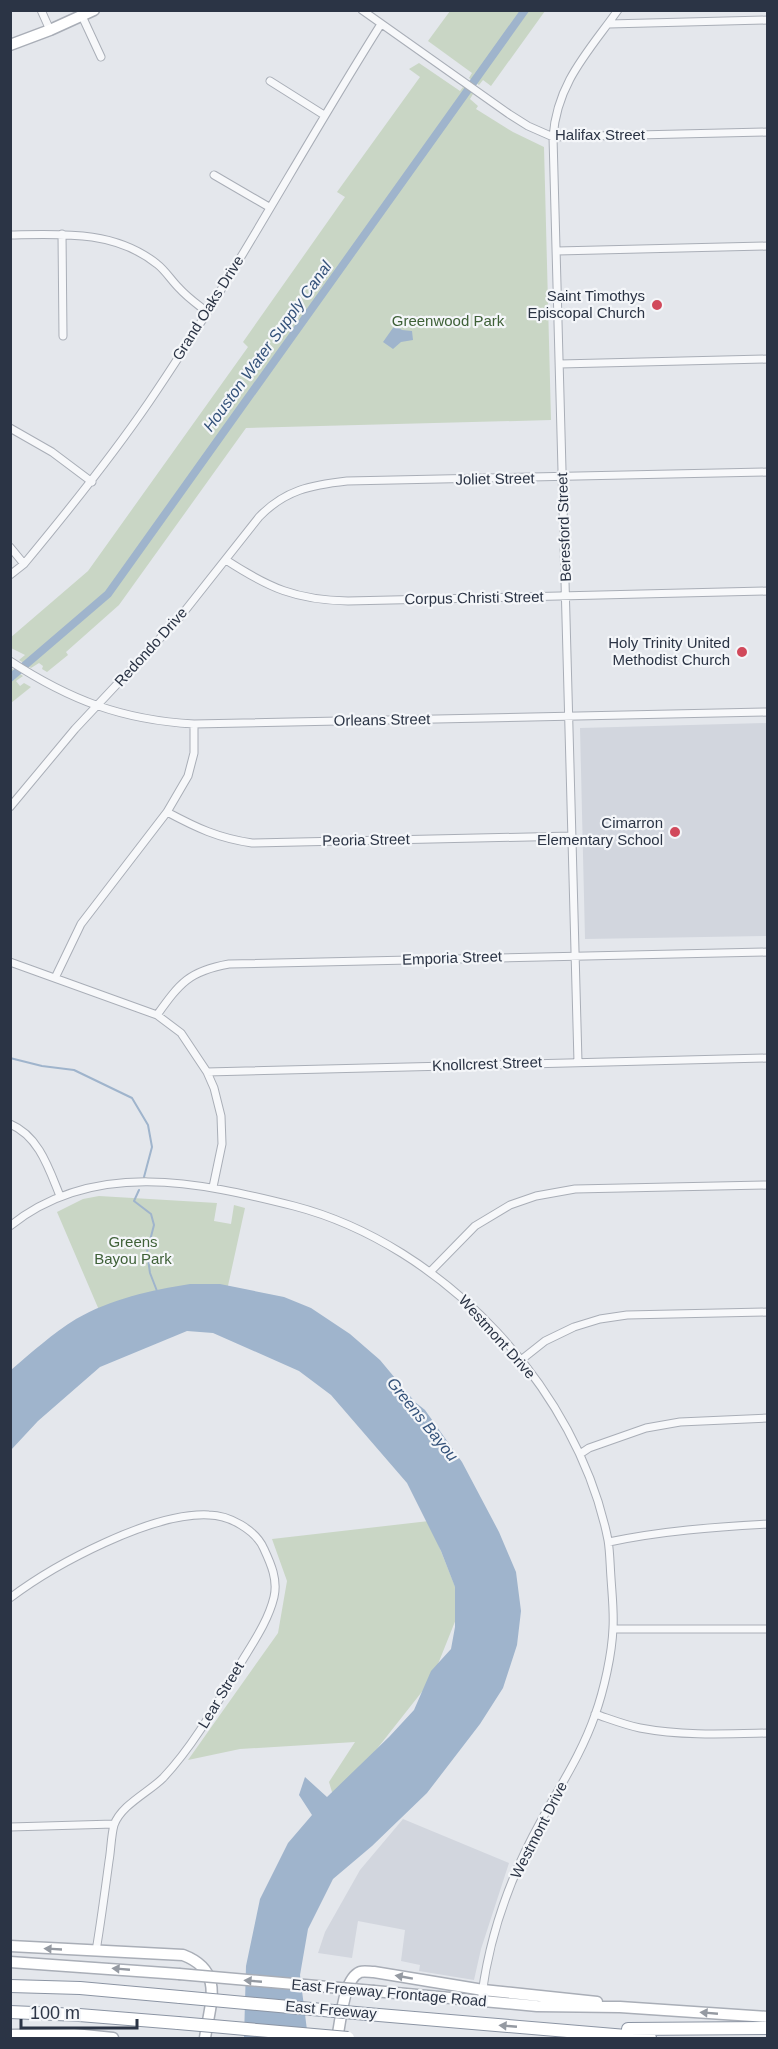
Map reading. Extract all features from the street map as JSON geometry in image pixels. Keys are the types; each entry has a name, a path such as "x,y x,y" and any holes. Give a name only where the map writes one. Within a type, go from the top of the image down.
{"highway":[{"name":"East Freeway","path":"10,1986 80,1988 650,2038"},
{"name":"East Freeway","path":"10,2012 79,2015 348,2038"},
{"path":"555,2030 768,2028"}],"main road":[{"path":"10,45 94,10"},
{"path":"10,1946 183,1955 198,1960 207,1970 212,1983 205,2038"},
{"name":"East Freeway Frontage Road","path":"10,1962 374,1991 482,1996"},
{"path":"337,2038 347,1985 360,1972 374,1971 482,1996 585,2000 620,2007 768,2017"},
{"path":"10,2035 74,2034 113,2038"}],"street":[{"path":"41,10 50,30"},
{"name":"Halifax Street","path":"362,10 528,126 553,137 768,132"},
{"name":"Beresford Street","path":"578,1062 553,137 555,119 570,76 618,10"},
{"path":"82,16 100,57"},
{"path":"609,24 768,20"},
{"name":"Grand Oaks Drive","path":"10,575 24,564 92,482 148,402 207,312 381,24"},
{"path":"270,81 324,115"},
{"path":"214,176 269,207"},
{"path":"62,234 63,336"},
{"path":"10,235 96,236 134,249 158,264 180,290 207,312"},
{"path":"557,250 768,246"},
{"path":"560,364 768,359"},
{"path":"10,428 52,452 92,482"},
{"name":"Joliet Street","path":"295,491 318,484 347,481 768,472"},
{"name":"Redondo Drive","path":"10,807 48,759 180,617 259,517 272,504 295,491"},
{"path":"10,547 24,564"},
{"name":"Corpus Christi Street","path":"226,560 266,584 288,593 319,601 768,591"},
{"name":"Orleans Street","path":"12,662 28,674 64,693 97,706 161,722 194,724 768,711"},
{"path":"55,978 81,924 167,812 188,776 194,753 194,724"},
{"name":"Peoria Street","path":"167,812 198,830 226,839 252,843 572,836"},
{"name":"Emporia Street","path":"156,1015 175,989 189,976 211,967 229,964 768,952"},
{"path":"10,963 156,1015 181,1032 207,1072 214,1088 221,1116 222,1144 213,1187"},
{"name":"Knollcrest Street","path":"207,1072 768,1058"},
{"path":"10,1124 36,1143 60,1196"},
{"name":"Westmont Drive","path":"10,1226 26,1214 60,1196 98,1185 132,1182 213,1187 310,1210 382,1241 431,1271 462,1297 521,1360 545,1393 580,1454 596,1496 609,1542 614,1629 595,1714 566,1779 536,1830 509,1890 492,1942 482,1996"},
{"path":"431,1271 475,1226 510,1205 536,1196 575,1189 768,1185"},
{"path":"521,1360 545,1341 574,1327 600,1319 627,1316 768,1312"},
{"path":"580,1454 589,1448 646,1428 680,1422 768,1418"},
{"name":"Lear Street","path":"10,1598 64,1563 114,1538 157,1523 191,1515 212,1515 228,1519 248,1530 262,1545 273,1569 274,1595 266,1621 184,1754 160,1781 132,1802 114,1824"},
{"path":"609,1542 641,1535 702,1528 768,1524"},
{"path":"614,1629 768,1629"},
{"path":"595,1714 639,1728 675,1732 768,1733"},
{"path":"10,1827 114,1824 96,1951"}],"shaded area":[{"name":"Cimarron Elementary School","path":"767,723 767,936 585,939 580,728"},
{"path":"403,1819 509,1863 481,1949 474,1980 419,1971 420,1965 401,1961 405,1930 358,1921 352,1958 318,1953 325,1932 360,1870"}],"green space":[{"path":"450,11 545,11 491,86 483,80 479,85 469,78 472,73 428,41"},
{"name":"Greenwood Park","path":"419,63 460,91 463,87 473,94 470,99 478,106 476,109 513,132 544,147 551,420 246,428 119,605 66,652 68,655 47,672 39,663 31,668 19,660 25,655 11,648 10,638 88,571 248,347 243,342 345,197 337,192 420,77 409,69"},
{"path":"11,668 23,676 16,681 20,686 24,683 31,687 11,703"},
{"name":"Greens Bayou Park","path":"99,1196 217,1203 214,1221 231,1224 234,1205 245,1208 226,1295 102,1317 57,1212 83,1199"},
{"path":"429,1521 462,1604 432,1679 335,1802 329,1782 355,1742 240,1749 188,1760 278,1633 287,1581 272,1539"}],"water":[{"path":"395,325 402,330 412,331 413,340 401,342 393,349 383,342"},
{"name":"Greens Bayou","path":"190,1284 220,1284 284,1297 311,1308 350,1334 380,1360 415,1402 425,1410 462,1462 499,1532 516,1572 521,1611 517,1645 503,1688 480,1724 427,1793 372,1846 333,1879 308,1929 300,1975 308,2038 244,2038 246,1966 260,1899 288,1843 312,1815 299,1795 305,1777 327,1797 414,1710 431,1671 451,1649 455,1627 455,1587 441,1551 407,1483 331,1395 299,1371 213,1333 187,1331 100,1367 38,1421 11,1450 11,1370 59,1330 89,1312 132,1296"}],"waterway":[{"name":"Houston Water Supply Canal","path":"10,678 108,594 525,10"},
{"path":"10,1058 42,1066 74,1070 132,1098 148,1125 152,1147 144,1177"},
{"path":"139,1190 134,1201 151,1214 154,1225 147,1252 150,1273 157,1291"}],"place":[{"name":"Saint Timothys Episcopal Church","path":"657,305"},
{"name":"Holy Trinity United Methodist Church","path":"742,652"},
{"name":"Cimarron Elementary School","path":"675,832"}]}
